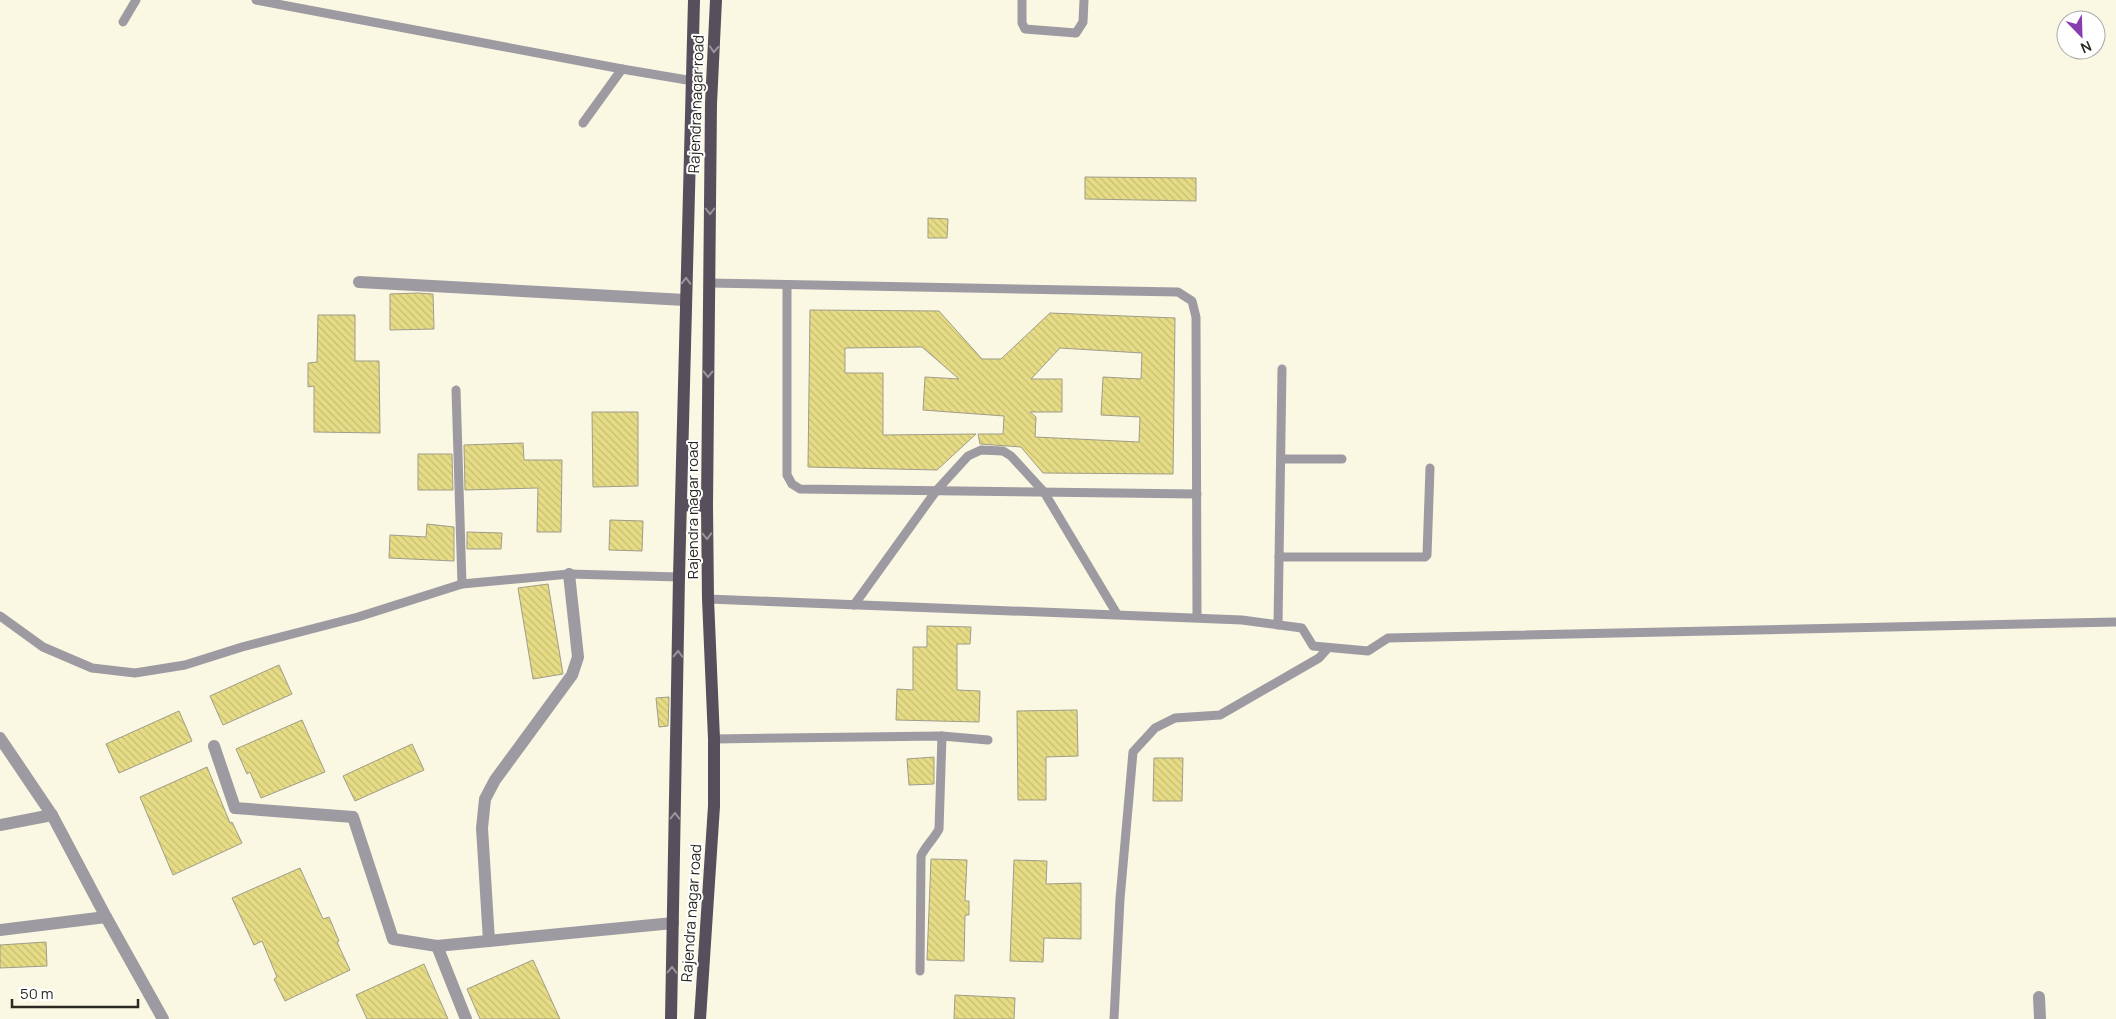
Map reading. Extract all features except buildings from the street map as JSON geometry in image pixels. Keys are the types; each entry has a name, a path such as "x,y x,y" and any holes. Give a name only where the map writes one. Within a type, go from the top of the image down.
{"main road":[{"name":"Rajendra nagar road","path":"671,1019 685,300 694,0"},
{"name":"Rajendra nagar road","path":"700,1019 714,806 714,739 708,600 707,506 711,104 716,0"},
{"path":"681,505 707,506"}],"street":[{"path":"359,282 685,300"},
{"path":"489,941 482,828 485,800 495,780 572,675 576,666 578,657 569,574"},
{"path":"0,738 52,815 163,1019"},
{"path":"214,746 235,808 353,818 393,939 437,946 673,923"},
{"path":"0,825 52,815"},
{"path":"0,930 106,917"},
{"path":"437,946 466,1019"},
{"path":"2039,996 2040,1019"}],"lane":[{"path":"123,22 136,0"},
{"path":"256,0 622,70 693,81"},
{"path":"1022,0 1022,23 1025,29 1076,33 1083,22 1084,0"},
{"path":"583,122 622,70"},
{"path":"710,283 1178,292 1192,301 1196,318 1197,616"},
{"path":"787,285 787,475 792,484 800,489 1196,494"},
{"path":"1278,625 1282,369"},
{"path":"456,390 462,584"},
{"path":"854,605 936,491 968,456 981,450 1008,453 1044,492 1117,614"},
{"path":"1282,459 1342,459"},
{"path":"1279,557 1425,557 1427,555 1430,468"},
{"path":"0,616 43,647 92,668 135,673 186,665 242,647 358,617 462,584 569,574 679,577"},
{"path":"708,600 1197,616 1302,628 1313,646 1368,650 1388,638 2116,622"},
{"path":"1114,1019 1120,899 1132,752 1155,728 1175,718 1220,715 1319,658 1328,648"},
{"path":"714,739 942,736 988,740"},
{"path":"920,971 921,856 926,845 936,836 939,829 942,736"}]}
